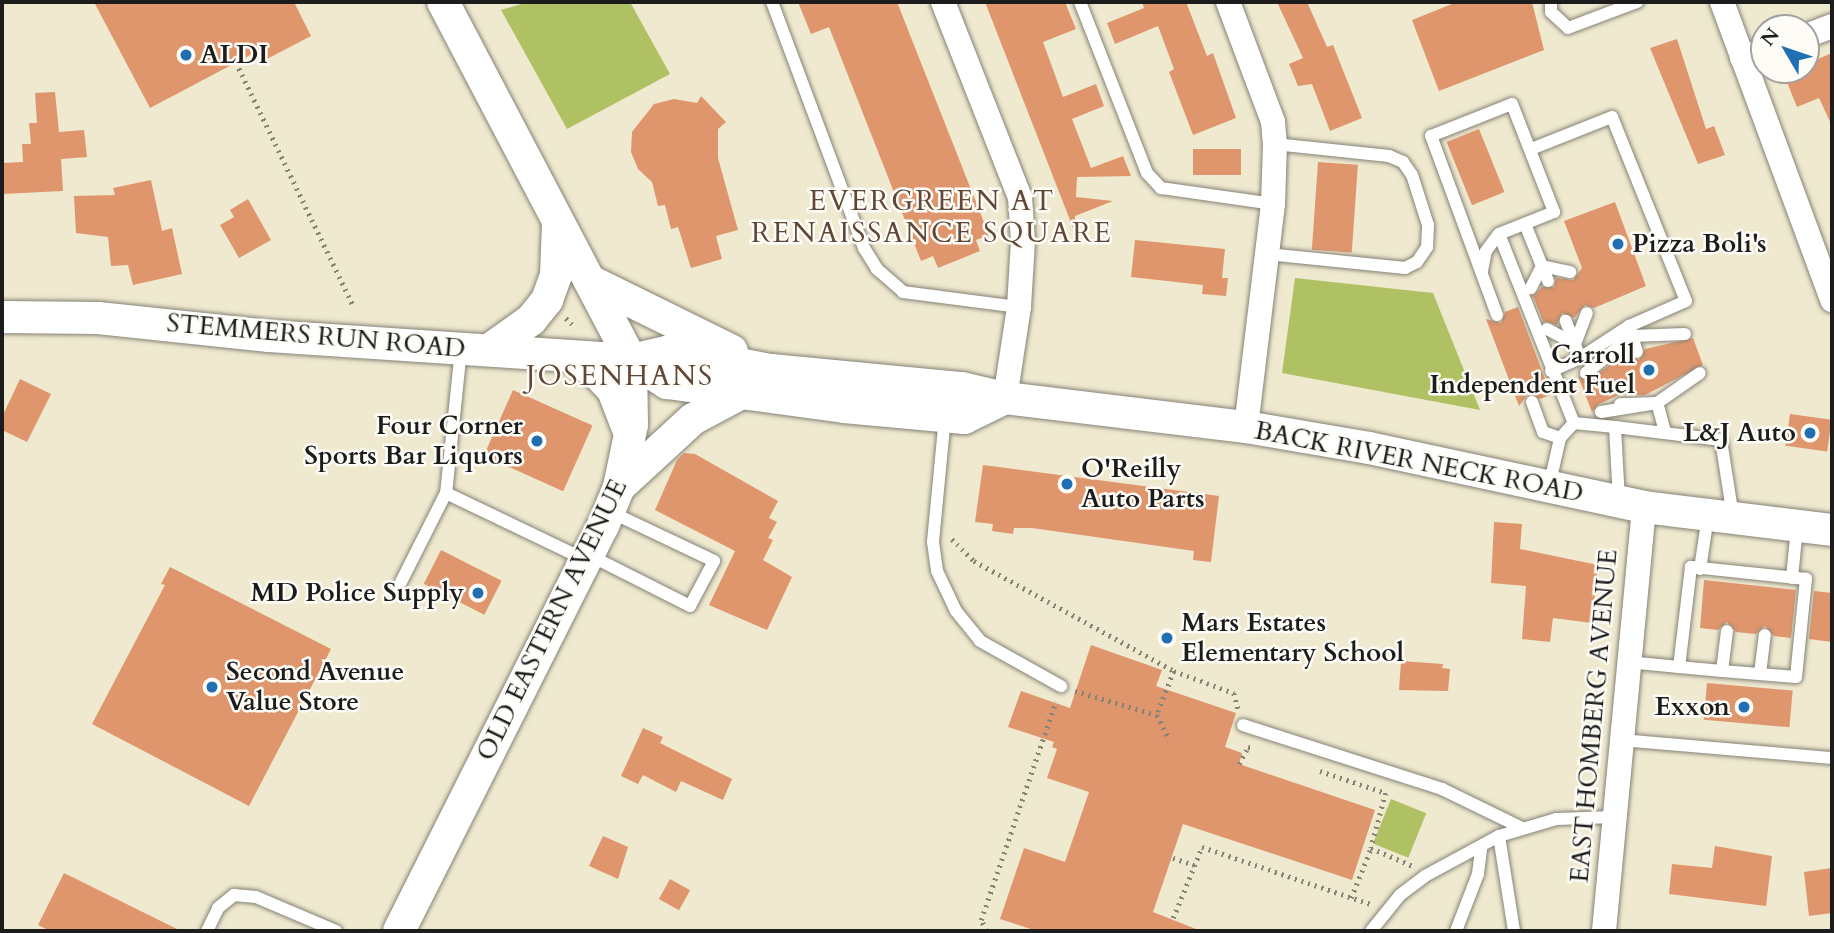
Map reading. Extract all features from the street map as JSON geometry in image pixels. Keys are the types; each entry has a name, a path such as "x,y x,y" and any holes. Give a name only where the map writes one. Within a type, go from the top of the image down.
{"street":[{"name":"OLD EASTERN AVENUE","path":"399,931 587,557 614,499 630,441 631,360 443,2"},
{"path":"631,360 667,383 738,395 964,418 1005,398 1019,307 1023,241 1020,197 943,2"},
{"path":"1228,2 1273,121 1275,144 1273,205 1246,427"},
{"path":"1722,2 1750,49"},
{"path":"1763,84 1832,300"},
{"path":"475,349 531,320 547,300 556,275 558,221"},
{"path":"590,281 771,370"},
{"name":"STEMMERS RUN ROAD","path":"2,317 97,318 631,360"},
{"name":"BACK RIVER NECK ROAD","path":"631,360 669,351 771,370 962,388 1005,398 1246,427 1369,448 1631,505 1832,530"},
{"path":"569,355 599,374 613,390 630,441"},
{"path":"614,499 693,419 738,395"},
{"name":"EAST HOMBERG AVENUE","path":"1604,931 1628,662 1631,505"}],"lane":[{"path":"772,2 864,248 877,269 902,292 1019,307"},
{"path":"1080,2 1147,173 1161,188 1273,205"},
{"path":"1551,2 1551,12 1567,27 1637,2"},
{"path":"1482,274 1486,251 1499,234 1554,212 1513,104 1431,136 1497,315"},
{"path":"1531,149 1612,117 1686,301 1580,358 1551,370"},
{"path":"1267,254 1405,268 1417,262 1427,247 1428,225 1412,175 1403,162 1389,156 1275,144"},
{"path":"1525,224 1548,281"},
{"path":"1499,234 1574,423"},
{"path":"1542,266 1570,272"},
{"path":"1531,288 1542,266"},
{"path":"1575,344 1587,313"},
{"path":"1566,321 1580,358"},
{"path":"1547,329 1575,344"},
{"path":"1630,331 1668,341"},
{"path":"1630,331 1637,352"},
{"path":"1605,365 1630,331"},
{"path":"1586,373 1630,331 1685,334"},
{"path":"401,582 446,493 475,349"},
{"path":"1601,412 1654,398 1700,373"},
{"path":"1620,404 1654,398 1682,380"},
{"path":"1654,398 1665,432"},
{"path":"1532,402 1543,432 1560,438"},
{"path":"945,416 935,522 937,571 956,611 980,641 1060,687"},
{"path":"1574,423 1721,440 1721,518 1700,569"},
{"path":"1549,488 1560,438 1574,423"},
{"path":"1615,427 1631,505"},
{"path":"446,493 690,606 714,561 614,499"},
{"path":"1792,578 1797,527"},
{"path":"1628,662 1679,667 1722,671 1796,677 1806,579 1770,581 1734,578 1691,567 1679,667"},
{"path":"1722,671 1727,631"},
{"path":"1760,674 1765,635"},
{"path":"1243,725 1442,789 1520,827"},
{"path":"1621,740 1832,758"},
{"path":"1371,931 1388,910 1425,876 1481,849 1499,836 1520,827 1556,819 1615,817"},
{"path":"1499,836 1514,931"},
{"path":"1456,931 1478,874 1481,849"},
{"path":"207,931 218,908 234,895 256,897 336,931"}],"path":[{"path":"236,62 354,307"},
{"path":"935,522 974,561 1174,671 1234,693 1243,725"},
{"path":"1157,715 1174,671"},
{"path":"986,931 981,920 1060,687 1157,715 1170,740"},
{"path":"1239,764 1248,747 1261,751"},
{"path":"1313,769 1386,793 1371,848 1351,898"},
{"path":"1173,918 1202,847 1388,910"},
{"path":"1371,848 1405,859 1425,876"},
{"path":"1173,858 1194,865"}],"green space":[{"path":"528,2 630,2 670,74 567,129 501,10"},
{"path":"1295,278 1433,293 1480,410 1282,373"},
{"path":"1391,799 1426,813 1408,858 1373,844"}],"building":[{"name":"ALDI","path":"94,2 294,2 311,36 265,60 260,50 150,108"},
{"path":"798,2 897,2 989,235 976,240 980,251 938,268 933,256 921,261 829,27 811,34"},
{"path":"985,2 1065,2 1076,29 1043,42 1063,97 1096,84 1104,106 1072,119 1091,168 1123,156 1131,176 1077,177 1076,197 1113,201 1075,216 1075,233"},
{"path":"1142,2 1186,2 1207,56 1213,53 1236,118 1193,135 1169,72 1174,69 1158,26 1115,44 1107,23 1144,8"},
{"path":"1277,2 1307,2 1327,47 1333,45 1362,118 1330,131 1312,84 1298,86 1289,64 1303,58"},
{"path":"1457,2 1532,2 1544,50 1439,91 1412,20"},
{"path":"1677,39 1706,129 1714,126 1725,155 1698,164 1650,48"},
{"path":"1832,53 1832,126 1819,98 1797,107 1788,84 1820,84 1820,58"},
{"path":"55,92 59,132 84,130 87,157 61,159 63,191 2,194 2,163 23,162 22,144 31,144 29,123 37,123 35,93"},
{"path":"701,96 726,122 718,129 718,158 738,230 716,236 722,259 691,268 678,227 671,229 665,205 658,206 652,182 638,169 631,152 632,132 654,104 674,99 697,103"},
{"path":"1479,129 1504,192 1472,205 1447,142"},
{"path":"1193,149 1241,149 1241,175 1193,175"},
{"path":"1318,162 1358,165 1352,253 1312,250"},
{"path":"151,180 162,231 172,228 182,274 133,285 128,265 111,266 108,237 76,233 74,196 115,195 113,188"},
{"path":"248,199 271,240 239,258 220,225 234,217 230,210"},
{"path":"1615,202 1646,286 1594,308 1585,305 1574,318 1562,313 1557,325 1543,321 1533,296 1542,287 1554,287 1556,278 1573,280 1582,268 1564,221"},
{"path":"1135,240 1225,249 1222,278 1228,278 1226,296 1202,294 1203,285 1131,277"},
{"path":"1518,307 1551,395 1540,399 1528,394 1519,406 1486,319 1501,323 1505,312"},
{"path":"1693,338 1703,365 1645,395 1619,395 1599,404 1592,412 1578,376 1588,381 1615,361 1629,355 1639,360 1645,349"},
{"path":"20,379 51,394 27,442 2,430 2,417"},
{"name":"Four Corner Sports Bar Liquors","path":"513,390 592,425 563,491 484,456"},
{"name":"L&J Auto","path":"1790,414 1832,420 1827,452 1786,446"},
{"path":"684,453 695,454 778,501 769,518 777,522 768,538 773,540 763,560 792,577 767,630 709,605 735,551 655,510 677,460"},
{"path":"983,465 1219,496 1211,562 1193,560 1194,551 1032,528 1014,528 1013,534 992,531 993,524 975,522"},
{"path":"1494,522 1522,524 1520,549 1598,565 1592,623 1553,618 1550,642 1522,639 1526,586 1491,583"},
{"path":"441,550 502,581 484,615 424,584"},
{"name":"Second Avenue Value Store","path":"170,567 331,649 249,806 92,724 165,585 161,584"},
{"path":"1704,580 1796,590 1791,638 1774,636 1765,626 1756,634 1736,632 1727,622 1718,630 1700,628"},
{"path":"1814,591 1832,593 1832,642 1809,639"},
{"path":"1091,645 1162,670 1156,686 1236,713 1225,747 1242,753 1239,764 1375,810 1352,880 1183,824 1153,912 1201,931 1037,931 1000,919 1024,848 1065,862 1089,792 1047,778 1057,749 1052,747 1054,742 1008,727 1021,691 1070,708"},
{"path":"1401,661 1443,664 1442,668 1450,669 1448,691 1399,690"},
{"path":"1707,683 1793,690 1789,727 1704,720"},
{"path":"643,728 663,737 660,743 732,779 723,800 681,781 676,792 643,775 638,784 621,776"},
{"path":"603,836 628,847 618,879 589,866"},
{"path":"1715,846 1772,856 1766,906 1669,894 1672,864 1712,868"},
{"path":"1832,868 1832,913 1809,916 1804,872"},
{"path":"64,873 181,931 50,931 38,925"},
{"path":"670,879 690,890 679,910 659,899"}],"place":[{"name":"ALDI","path":"186,55"},
{"name":"Pizza Boli's","path":"1618,244"},
{"name":"Carroll Independent Fuel","path":"1649,370"},
{"name":"L&J Auto","path":"1810,433"},
{"name":"Four Corner Sports Bar Liquors","path":"537,441"},
{"name":"O'Reilly Auto Parts","path":"1067,484"},
{"name":"MD Police Supply","path":"478,593"},
{"name":"Mars Estates Elementary School","path":"1167,638"},
{"name":"Second Avenue Value Store","path":"212,687"},
{"name":"Exxon","path":"1744,707"}],"district":[{"name":"EVERGREEN AT RENAISSANCE SQUARE","path":"932,217"},
{"name":"JOSENHANS","path":"620,376"}]}
